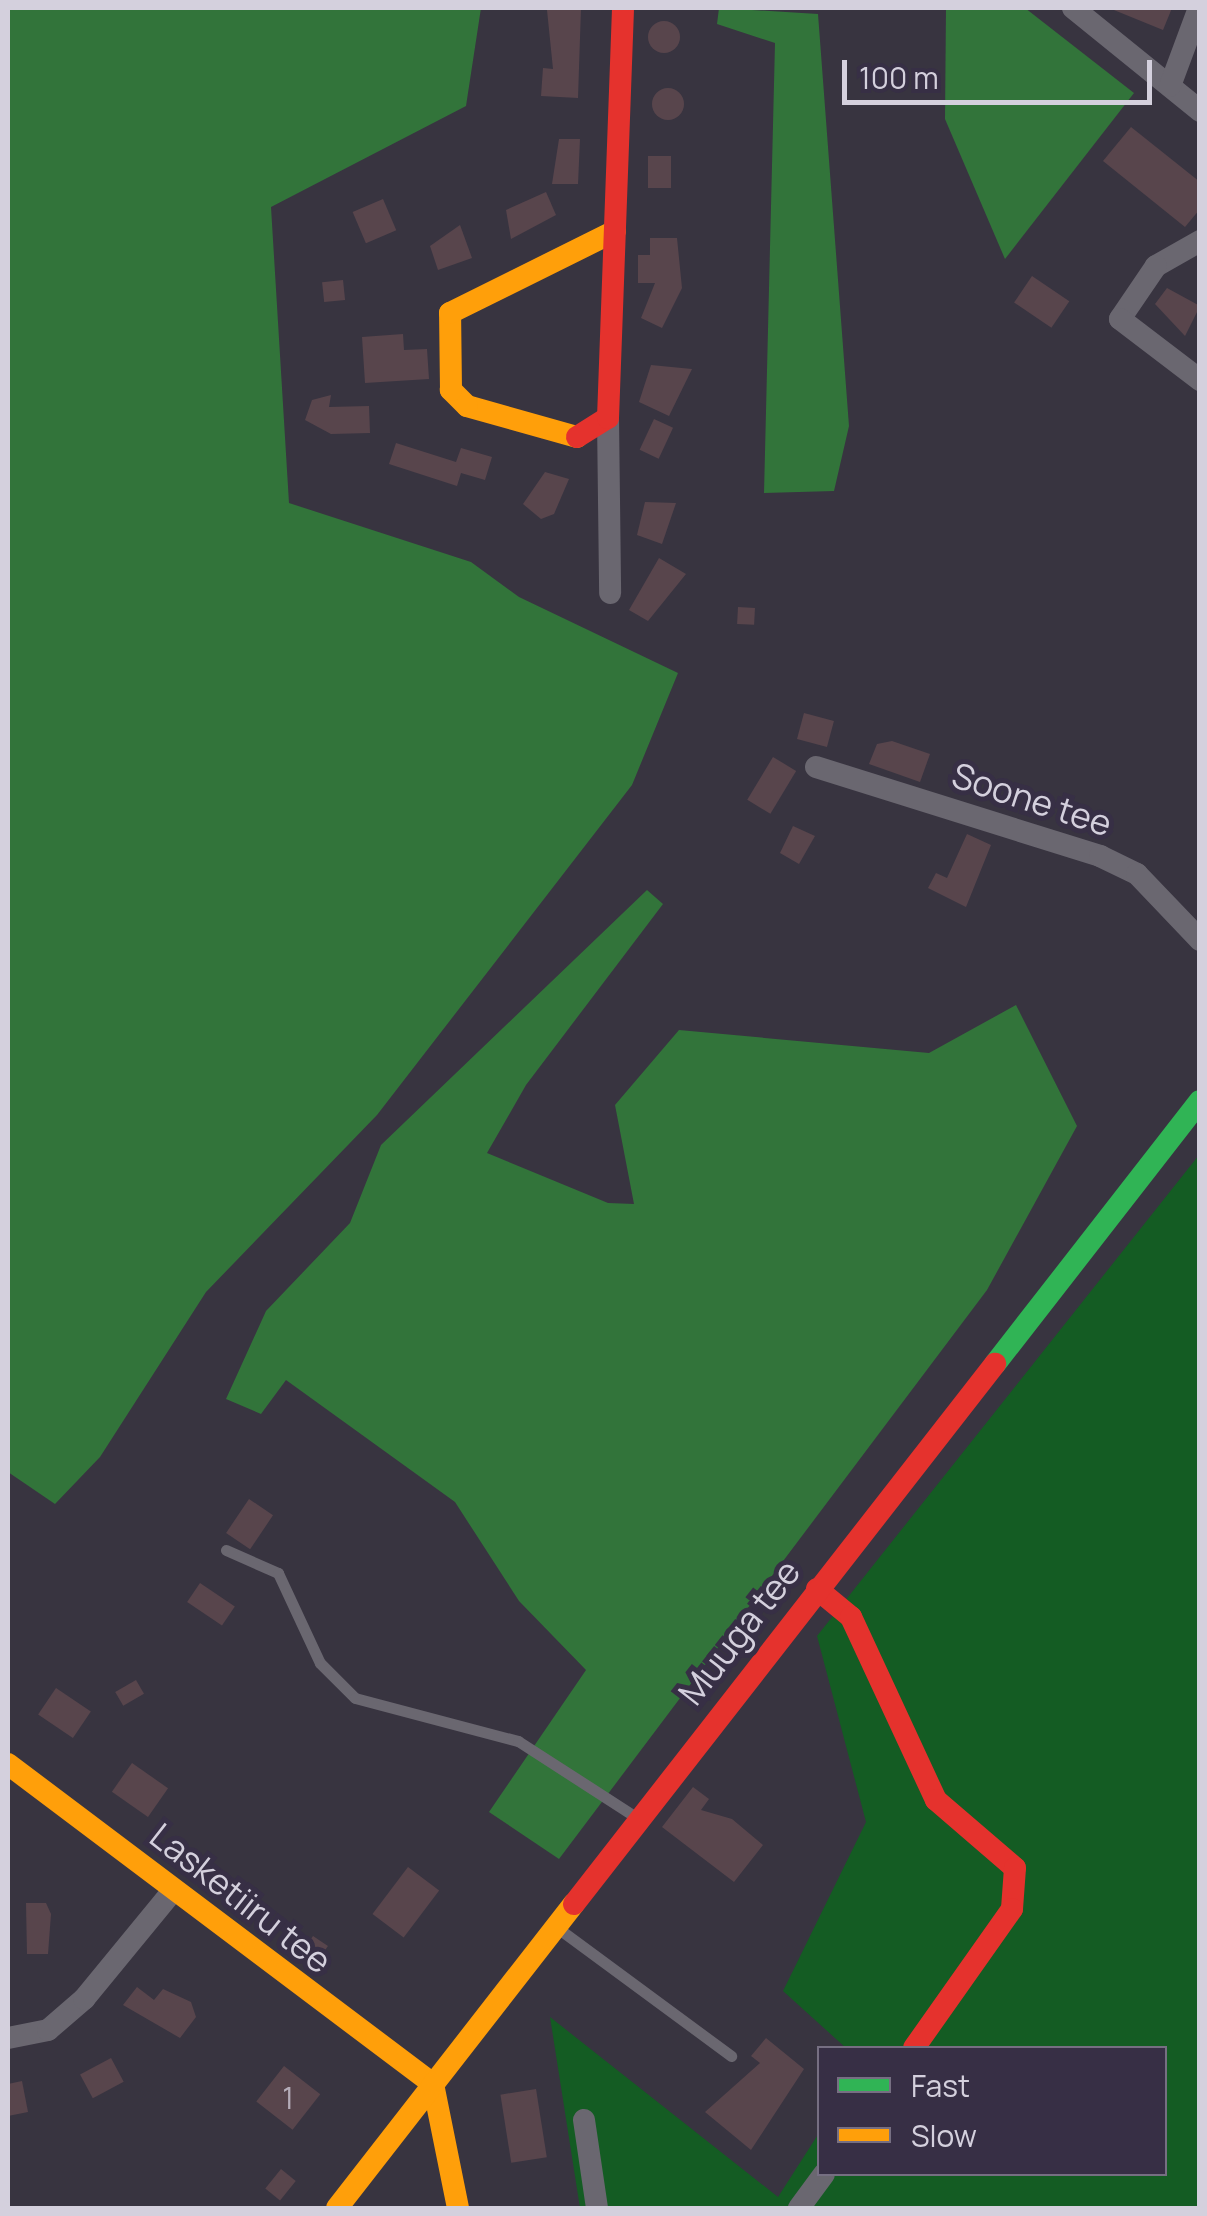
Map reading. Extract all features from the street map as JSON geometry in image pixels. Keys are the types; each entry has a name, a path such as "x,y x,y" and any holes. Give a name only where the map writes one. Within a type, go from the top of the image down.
{"street":[{"path":"610,593 608,418 623,8"},
{"path":"1073,8 1200,110"},
{"path":"1170,86 1199,8"},
{"path":"608,418 588,436 568,438 467,406 451,390 444,349 450,313 615,230"},
{"path":"1200,242 1156,266 1120,319 1200,380"},
{"name":"Soone tee","path":"816,767 1100,856 1137,874 1200,940"},
{"name":"Muuga tee","path":"338,2208 1200,1101"},
{"path":"817,1589 851,1617 936,1800 1015,1868 1012,1909 915,2046"},
{"name":"Lasketiiru tee","path":"8,1764 172,1892 433,2084"},
{"path":"8,2038 48,2030 84,1999 172,1892"},
{"path":"433,2084 458,2208"},
{"path":"584,2120 597,2208"},
{"path":"799,2208 823,2176"}],"lane":[{"path":"226,1550 278,1573 320,1662 356,1698 518,1741 640,1818"},
{"path":"556,1926 730,2056"}],"green space":[{"path":"8,8 481,8 466,106 271,207 289,503 471,562 519,597 678,673 632,785 377,1115 206,1292 100,1457 55,1504 8,1472"},
{"path":"719,8 818,14 849,426 834,491 764,493 775,43 717,24"},
{"path":"946,8 1025,8 1134,93 1005,259 945,119"},
{"path":"647,890 663,904 526,1085 487,1153 608,1203 634,1204 615,1105 679,1030 929,1053 1016,1005 1077,1126 987,1290 559,1859 489,1812 586,1670 519,1601 455,1502 286,1380 261,1414 226,1399 266,1311 350,1223 381,1145"},
{"path":"1199,1155 1199,2208 580,2208 550,2017 778,2197 817,2136 817,2176 1167,2176 1167,2046 844,2046 783,1991 866,1822 817,1636"}],"building":[{"path":"581,8 578,98 541,96 543,68 553,69 547,10"},
{"path":"1109,8 1172,8 1163,30"},
{"path":"664,21 675,26 680,37 675,48 664,53 653,48 648,37 653,26"},
{"path":"668,88 679,93 684,104 679,115 668,120 657,115 652,104 657,93"},
{"path":"1131,127 1200,182 1200,209 1185,227 1103,161"},
{"path":"559,139 580,139 578,184 552,184"},
{"path":"648,156 671,156 671,188 648,188"},
{"path":"546,192 556,215 511,239 506,210"},
{"path":"383,199 396,230 366,243 353,212"},
{"path":"460,225 472,258 438,270 430,246"},
{"path":"650,238 677,238 682,288 662,328 641,318 655,283 638,283 638,255 650,255"},
{"path":"1032,276 1069,301 1051,328 1014,303"},
{"path":"343,280 345,300 324,302 322,282"},
{"path":"1167,288 1200,306 1185,336 1155,304"},
{"path":"403,334 404,350 427,349 429,379 365,383 362,337"},
{"path":"651,365 692,369 669,416 639,402"},
{"path":"331,395 329,407 369,406 370,433 331,434 305,420 312,400"},
{"path":"654,419 673,428 659,459 640,450"},
{"path":"396,443 456,462 461,448 492,457 485,480 461,473 457,486 389,464"},
{"path":"545,472 569,479 554,514 541,519 523,504"},
{"path":"645,502 676,503 662,544 637,535"},
{"path":"659,558 686,574 648,621 629,610"},
{"path":"738,607 755,608 754,625 737,624"},
{"path":"804,713 834,721 827,747 797,739"},
{"path":"892,741 930,754 920,782 869,764 877,744"},
{"path":"773,757 796,771 770,814 747,800"},
{"path":"793,826 815,836 799,864 780,853"},
{"path":"967,834 991,845 966,907 928,888 936,873 947,878"},
{"path":"249,1499 273,1515 250,1549 226,1533"},
{"path":"200,1583 235,1606 222,1626 187,1602"},
{"path":"136,1680 144,1694 123,1706 115,1692"},
{"path":"56,1688 91,1711 73,1738 38,1715"},
{"path":"132,1763 168,1788 148,1817 112,1792"},
{"path":"693,1787 709,1799 701,1810 732,1819 763,1845 734,1882 662,1827"},
{"path":"408,1867 439,1890 404,1938 372,1914"},
{"path":"26,1903 46,1903 51,1914 48,1954 27,1954"},
{"path":"313,1936 328,1946 313,1968 298,1958"},
{"path":"137,1987 154,2000 163,1989 191,2002 196,2017 180,2038 123,2005"},
{"path":"766,2038 804,2069 751,2150 705,2112 760,2063 751,2056"},
{"path":"111,2058 124,2082 93,2098 80,2074"},
{"path":"284,2066 320,2094 293,2130 256,2101"},
{"path":"22,2081 28,2112 8,2116 8,2084"},
{"path":"536,2089 547,2157 511,2163 500,2095"},
{"path":"281,2169 296,2181 280,2200 265,2188"}],"traffic: fast":[{"path":"995,1364 1200,1101"}],"traffic: slow":[{"path":"577,437 467,406 451,390 450,313 615,231"},
{"path":"8,1764 433,2084"},
{"path":"337,2208 574,1904"},
{"path":"433,2084 458,2208"}],"traffic: jam":[{"path":"577,437 608,418 623,8"},
{"path":"574,1904 995,1364"},
{"path":"817,1589 851,1617 936,1800 1015,1868 1012,1909 915,2046"}]}
